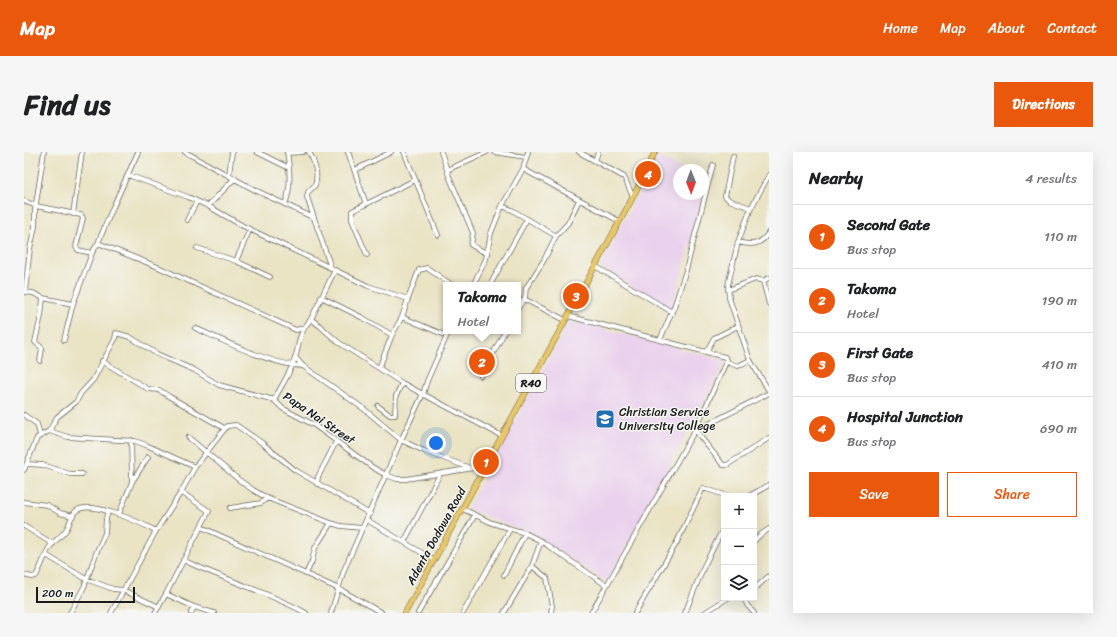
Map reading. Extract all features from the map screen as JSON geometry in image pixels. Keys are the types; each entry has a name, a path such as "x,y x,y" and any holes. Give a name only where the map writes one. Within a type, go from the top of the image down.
{"main road":[{"name":"Adenta Dodowa Road","path":"405,613 633,197 655,152"}],"street":[{"path":"44,152 36,206 35,227 31,242 25,291 43,298 73,304"},
{"path":"73,214 82,152"},
{"path":"64,340 73,304 92,253 98,243 138,152"},
{"path":"185,152 314,218"},
{"path":"229,175 232,152"},
{"path":"257,152 289,168"},
{"path":"285,204 290,187 287,152 303,152"},
{"path":"274,400 292,366 298,340 303,328 311,319 322,297 333,269 314,218 307,194 314,185 316,178 314,161 310,152"},
{"path":"348,152 366,204"},
{"path":"355,170 391,152"},
{"path":"404,152 438,235"},
{"path":"441,152 473,233 471,245 488,254"},
{"path":"447,170 487,152"},
{"path":"494,152 526,158"},
{"path":"475,282 488,254 490,236 502,206 522,168 528,152"},
{"path":"579,152 625,179 633,197"},
{"path":"595,161 598,152"},
{"path":"733,156 725,196 729,200 751,208"},
{"path":"660,340 672,312 686,270 713,165"},
{"path":"522,168 619,221"},
{"path":"128,175 208,206 226,217 368,286 408,299"},
{"path":"696,430 769,392 750,360 729,298 728,290 738,242 751,208 767,182 769,175"},
{"path":"208,206 235,178"},
{"path":"366,255 351,215 352,211 415,180"},
{"path":"521,303 524,299 525,289 544,260 556,236 568,223 579,200"},
{"path":"24,202 36,206 81,215 83,218 76,248 92,253"},
{"path":"188,220 196,202"},
{"path":"502,206 512,210 556,236"},
{"path":"492,282 527,219"},
{"path":"236,261 250,229"},
{"path":"738,242 748,245 756,244 769,232"},
{"path":"98,243 158,267 296,330 303,328"},
{"path":"197,248 236,261 270,277"},
{"path":"595,266 672,312"},
{"path":"379,368 392,335 402,317 419,270 421,268 427,268 448,282"},
{"path":"728,290 756,279 763,281 769,278"},
{"path":"763,281 769,304"},
{"path":"322,297 392,335"},
{"path":"40,360 42,348 35,342 41,316 43,298"},
{"path":"524,299 566,318 725,357 727,362 738,366 750,360"},
{"path":"331,613 344,570 362,528 370,514 401,440 423,394 447,336 402,317"},
{"path":"311,319 338,342 402,383 502,436"},
{"path":"706,352 714,338 738,326"},
{"path":"195,328 261,356 292,366 303,366"},
{"path":"296,330 298,340"},
{"name":"Papa Nai Street","path":"102,361 115,339 116,333 130,337 167,359 194,370 219,385 274,400 282,408 308,421 372,468 397,479 406,479 486,466"},
{"path":"481,376 503,334"},
{"path":"295,357 303,366 364,410 401,440 424,451 470,469"},
{"path":"24,470 40,436 49,431 57,417 76,402 81,393 93,380 102,361 148,389 159,390 224,428"},
{"path":"591,613 696,430 704,409 727,362"},
{"path":"378,406 390,415 395,415 396,396 402,383"},
{"path":"24,415 37,424 40,436"},
{"path":"111,613 156,530 181,492 195,467 224,428 229,425 236,425 262,443 294,470 370,514"},
{"path":"696,430 723,465 727,465 769,438"},
{"path":"49,431 68,437 131,440 146,445 195,467"},
{"path":"188,436 243,484 267,498 331,523 341,526 362,528"},
{"path":"131,440 132,482"},
{"path":"317,484 318,477 336,442"},
{"path":"119,514 132,482 148,457"},
{"path":"27,464 43,465 70,474 82,474"},
{"path":"404,542 440,474"},
{"path":"311,480 318,477"},
{"path":"754,493 769,485"},
{"path":"635,613 677,542 703,488 721,494"},
{"path":"155,613 209,510 181,492"},
{"path":"230,508 261,503 267,498"},
{"path":"24,502 42,503 60,513 73,516"},
{"path":"24,575 32,577 36,576 46,555 53,544 66,530 77,510 95,508 119,514 156,530"},
{"path":"462,509 541,541 606,585"},
{"path":"70,613 84,587 105,533 108,512"},
{"path":"418,613 475,515"},
{"path":"367,520 434,560"},
{"path":"306,574 315,548 331,523"},
{"path":"24,526 53,544"},
{"path":"201,527 339,589 382,613"},
{"path":"463,613 510,528"},
{"path":"685,613 704,566 723,529"},
{"path":"757,538 769,529"},
{"path":"504,575 525,534"},
{"path":"504,613 532,566 541,541"},
{"path":"46,555 86,579 113,589 123,590 159,607"},
{"path":"183,560 291,605 306,613"},
{"path":"532,566 548,578 552,606 551,613"},
{"path":"757,586 769,576"},
{"path":"166,594 194,607 214,613"},
{"path":"704,613 723,601"},
{"path":"745,601 754,613"},
{"path":"191,613 194,607"}],"shaded area":[{"path":"658,156 673,164 673,200 702,200 670,309 600,267"},
{"name":"Christian Service University College","path":"570,320 726,361 607,582 534,535 467,509"}],"place":[{"name":"Hospital Junction","path":"648,174"},
{"name":"First Gate","path":"576,296"},
{"name":"Takoma","path":"482,362"},
{"name":"Christian Service University College","path":"605,419"},
{"name":"Second Gate","path":"486,462"}]}
